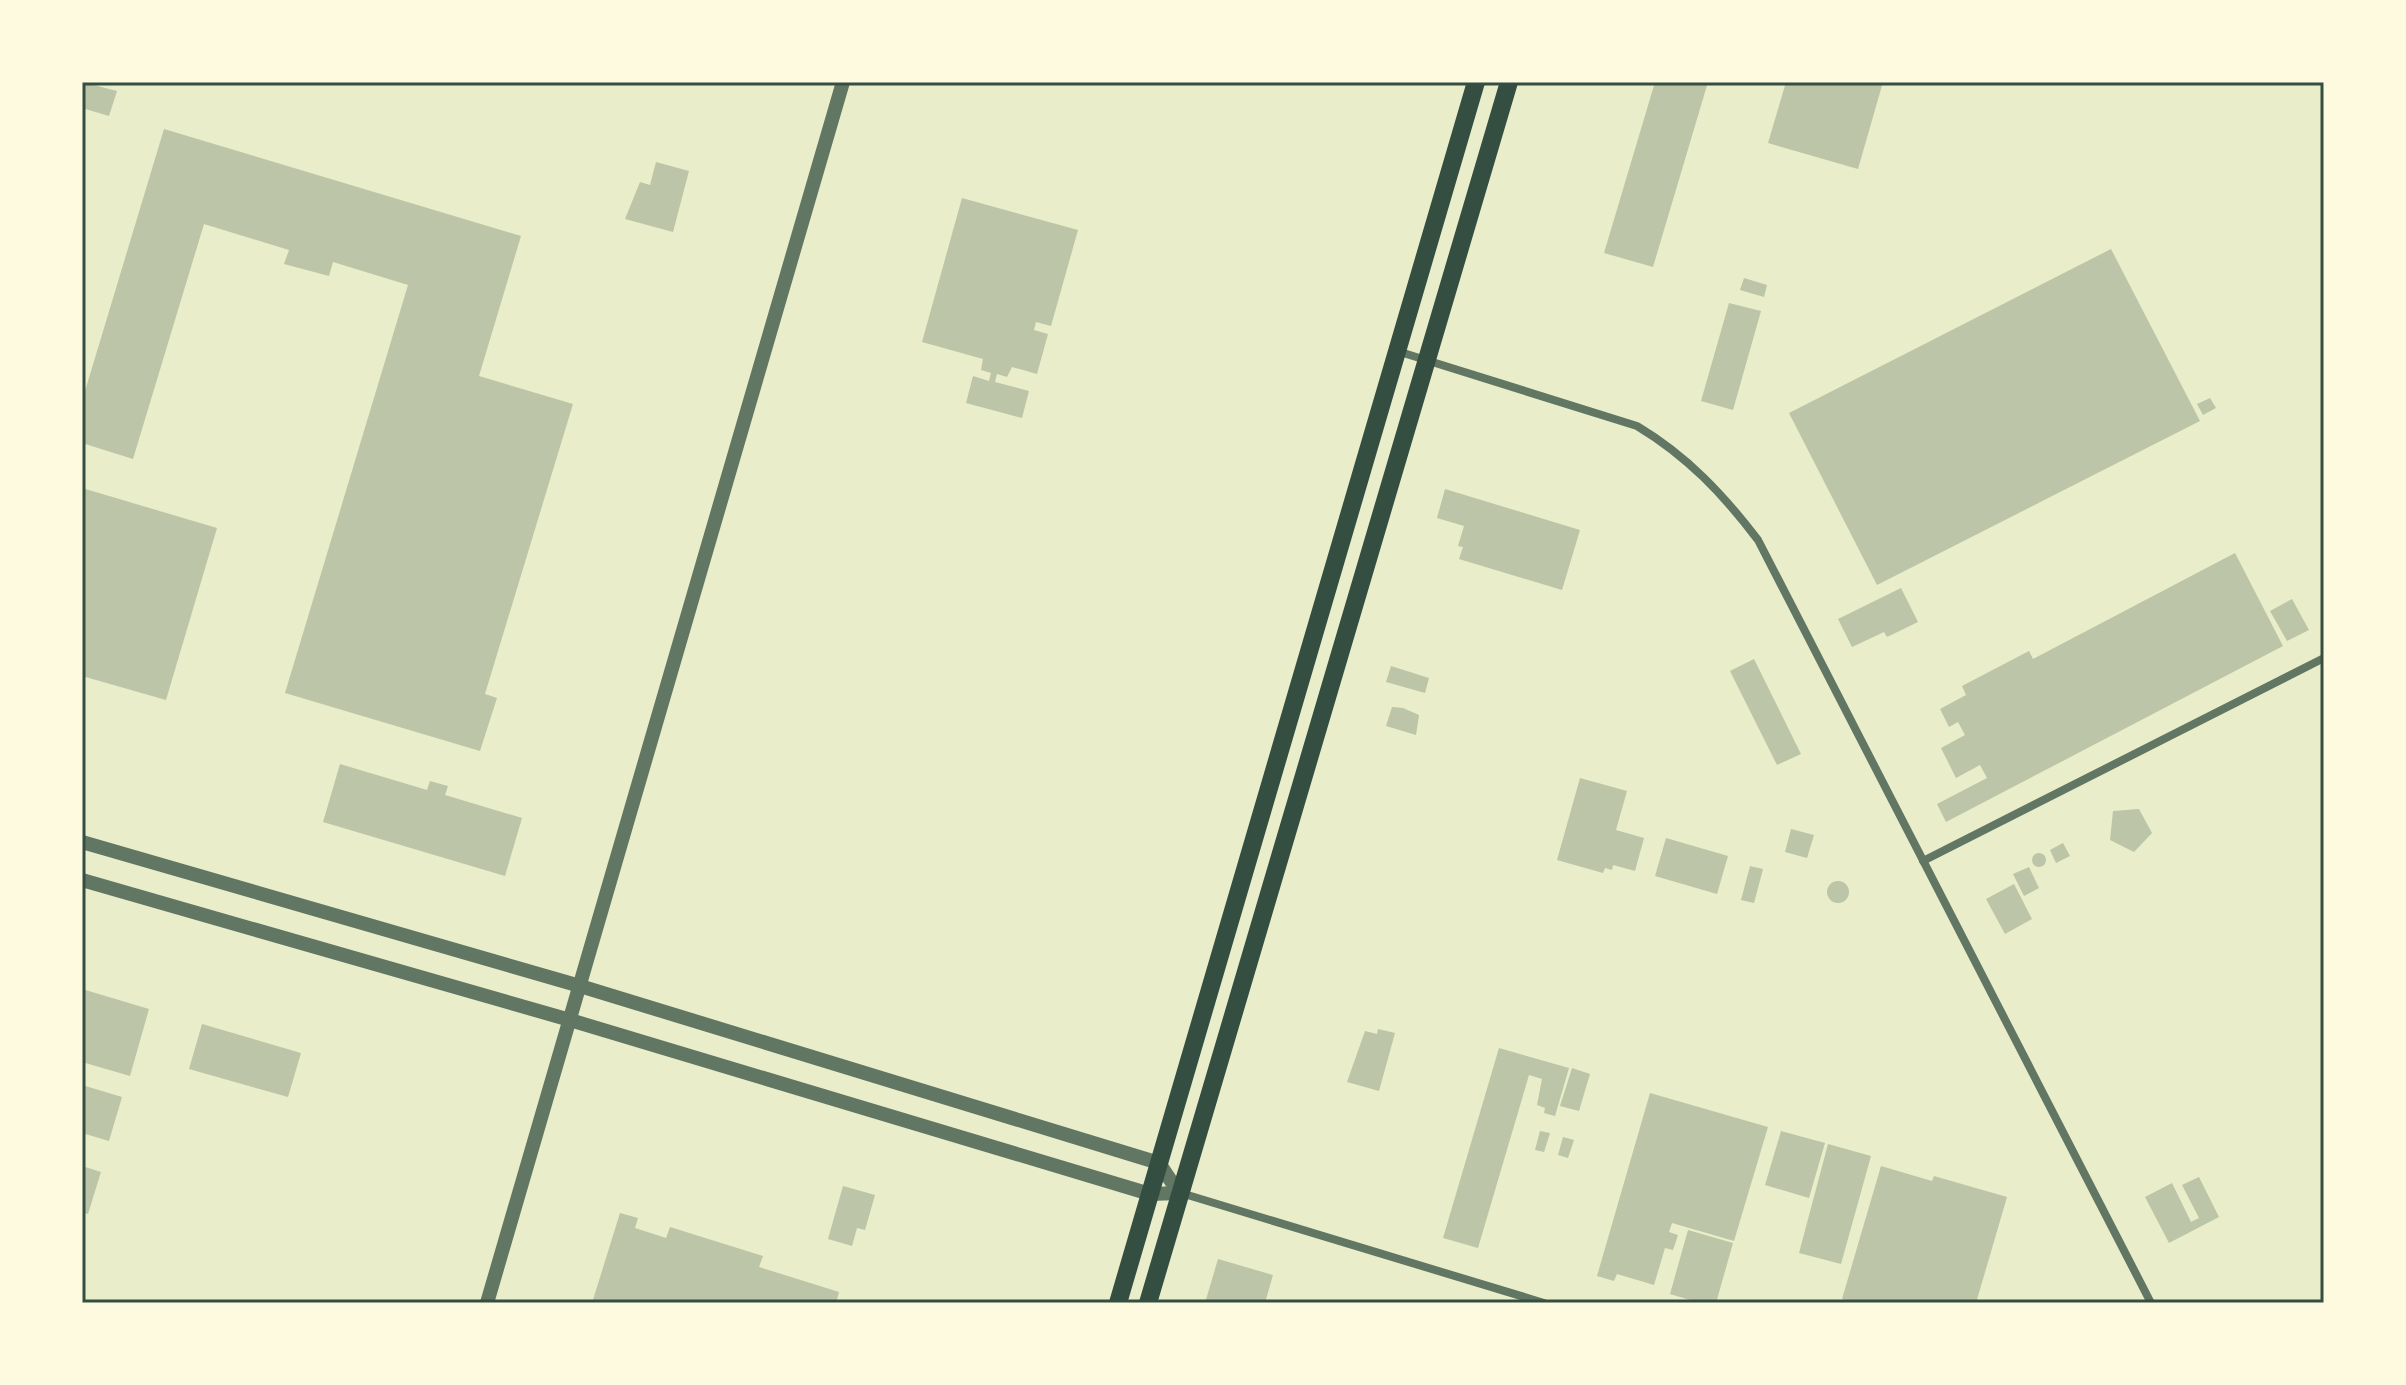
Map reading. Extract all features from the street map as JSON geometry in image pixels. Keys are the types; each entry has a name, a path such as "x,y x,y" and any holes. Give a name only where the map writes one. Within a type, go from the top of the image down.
{"highway":[{"path":"1118,1303 1476,82"},
{"path":"1148,1303 1509,82"}],"street":[{"path":"487,1303 843,82"},
{"path":"1397,351 1637,426 1668,445 1700,471 1758,540 2151,1303"},
{"path":"1923,861 2324,658"},
{"path":"82,842 580,986 1159,1163 1179,1193"},
{"path":"82,880 570,1020 1150,1194 1179,1193 1544,1303"}],"building":[{"path":"82,82 117,91 109,116 82,108"},
{"path":"1655,82 1708,82 1653,267 1604,253"},
{"path":"1786,82 1883,82 1858,169 1768,143"},
{"path":"164,129 521,236 479,376 573,404 485,694 497,698 480,751 285,693 408,285 333,262 329,276 284,264 289,250 204,224 133,459 82,443 82,401"},
{"path":"656,162 689,171 673,232 625,219 640,182 650,185"},
{"path":"962,198 1078,230 1051,326 1036,322 1034,330 1048,334 1037,374 1012,367 1007,377 997,374 995,382 1029,391 1022,418 966,403 973,376 989,381 991,373 981,370 983,359 922,342"},
{"path":"2111,249 2200,421 1877,585 1789,413"},
{"path":"1744,278 1767,285 1764,297 1740,290"},
{"path":"1729,303 1761,311 1733,410 1701,401"},
{"path":"2210,398 2216,408 2203,415 2197,404"},
{"path":"82,488 217,528 166,700 82,676"},
{"path":"1445,489 1580,530 1562,590 1459,559 1463,547 1458,546 1464,526 1437,518"},
{"path":"2235,553 2283,646 1946,822 1937,804 1987,778 1980,765 1956,778 1941,748 1965,735 1958,722 1949,727 1940,709 1966,695 1962,686 2029,651 2033,659"},
{"path":"1901,588 1918,622 1887,637 1884,632 1852,647 1838,619"},
{"path":"2292,599 2309,630 2287,641 2270,611"},
{"path":"1754,659 1801,754 1777,765 1730,671"},
{"path":"1391,666 1429,678 1425,693 1386,682"},
{"path":"1392,707 1419,715 1416,735 1386,726"},
{"path":"340,764 427,790 430,781 448,786 445,795 522,818 505,876 323,822"},
{"path":"1580,778 1627,791 1616,830 1644,838 1635,871 1613,865 1612,870 1605,868 1603,873 1557,860"},
{"path":"2139,809 2152,833 2134,852 2110,840 2113,811"},
{"path":"1791,829 1814,835 1807,858 1785,852"},
{"path":"1666,838 1728,856 1717,894 1655,876"},
{"path":"2063,843 2070,856 2056,863 2050,850"},
{"path":"2039,853 2046,860 2039,867 2032,860"},
{"path":"1750,866 1763,869 1754,903 1741,900"},
{"path":"2029,867 2039,888 2024,896 2013,874"},
{"path":"1838,881 1849,892 1838,903 1827,892"},
{"path":"2014,884 2032,919 2005,934 1986,899"},
{"path":"82,989 149,1009 130,1076 82,1062"},
{"path":"202,1024 301,1053 288,1097 189,1069"},
{"path":"1378,1029 1395,1033 1379,1091 1347,1082 1365,1031 1377,1034"},
{"path":"1499,1048 1569,1068 1555,1116 1544,1113 1545,1108 1537,1105 1542,1079 1529,1075 1478,1248 1443,1238"},
{"path":"1572,1068 1590,1074 1579,1111 1560,1106"},
{"path":"82,1085 122,1097 109,1141 82,1133"},
{"path":"1650,1093 1768,1127 1734,1241 1672,1223 1669,1232 1678,1235 1673,1250 1665,1248 1654,1285 1617,1274 1614,1281 1597,1276"},
{"path":"1540,1131 1550,1133 1544,1152 1535,1150"},
{"path":"1781,1131 1825,1143 1809,1198 1765,1185"},
{"path":"1563,1137 1574,1140 1568,1158 1558,1155"},
{"path":"1828,1144 1871,1156 1841,1264 1799,1253"},
{"path":"82,1166 101,1172 88,1214 82,1212"},
{"path":"1881,1166 1932,1181 1934,1176 2007,1197 1976,1303 1855,1303 1842,1299"},
{"path":"2199,1177 2219,1217 2169,1243 2145,1197 2172,1183 2191,1222 2199,1218 2182,1185"},
{"path":"843,1186 875,1195 865,1230 857,1228 852,1246 828,1239"},
{"path":"620,1213 638,1218 635,1228 666,1238 670,1227 763,1256 759,1267 839,1292 836,1303 592,1303"},
{"path":"1688,1230 1733,1243 1716,1303 1700,1303 1670,1294"},
{"path":"1218,1259 1273,1275 1265,1303 1205,1303"}]}
